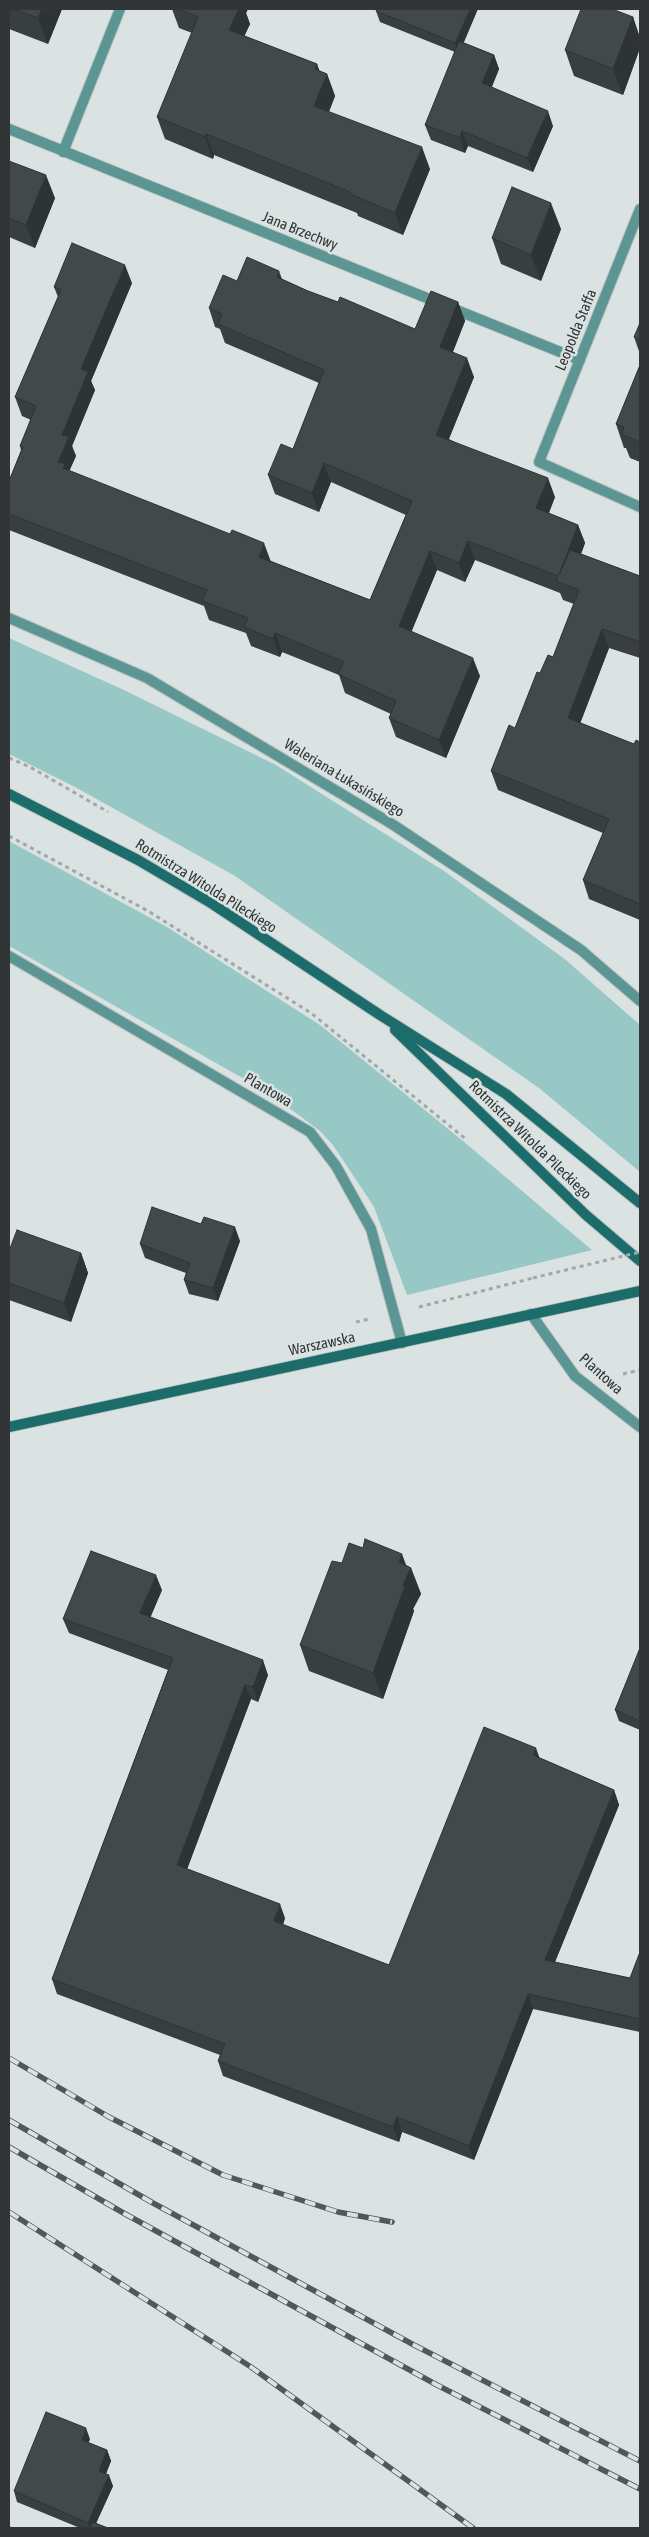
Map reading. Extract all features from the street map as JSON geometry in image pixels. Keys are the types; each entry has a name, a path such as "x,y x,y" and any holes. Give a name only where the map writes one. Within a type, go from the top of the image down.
{"main road":[{"name":"Rotmistrza Witolda Pileckiego","path":"9,794 138,860 195,894 380,1015 506,1094 640,1204"},
{"name":"Rotmistrza Witolda Pileckiego","path":"380,1015 586,1215 640,1261"},
{"name":"Warszawska","path":"9,1427 640,1291"}],"street":[{"path":"64,152 120,9"},
{"name":"Jana Brzechwy","path":"9,129 580,360"},
{"name":"Leopolda Staffa","path":"640,209 539,462 640,507"},
{"name":"Waleriana Łukasińskiego","path":"9,618 147,678 392,824 581,950 640,1001"},
{"name":"Plantowa","path":"9,956 310,1132 336,1166 371,1229 402,1343"},
{"name":"Plantowa","path":"531,1314 575,1376 640,1427"}],"path":[{"path":"9,836 148,911 311,1013 469,1142"},
{"path":"604,1252 619,1264"},
{"path":"393,1313 640,1252"},
{"path":"623,1374 640,1370"}],"shaded area":[{"path":"9,638 124,690 276,765 444,871 566,960 640,1025 640,1172 539,1088 235,876 75,787 9,754"},
{"path":"9,841 167,927 320,1025 463,1141 592,1250 407,1295 374,1207 333,1145 320,1131 269,1093 9,946"}],"building":[{"path":"14,9 42,9 38,18"},
{"path":"178,9 239,9 229,30 317,64 315,69 327,74 314,106 422,147 395,213 350,194 350,192 206,134 205,137 157,117 198,17"},
{"path":"377,9 470,9 455,43 376,11"},
{"path":"581,9 612,9 633,17 613,69 565,50"},
{"path":"459,41 494,55 482,83 548,111 527,158 462,131 460,138 425,125"},
{"path":"9,161 46,175 26,225 9,218"},
{"path":"512,187 551,203 531,255 492,238"},
{"path":"72,243 125,265 81,369 88,372 62,435 69,437 58,462 65,464 63,468 230,534 232,530 264,543 259,557 370,600 412,501 324,463 312,493 268,475 281,444 293,449 324,370 218,324 222,314 209,308 223,275 237,281 247,257 279,271 277,277 308,291 338,302 340,297 415,329 431,291 458,302 440,347 467,358 436,435 548,478 536,508 578,525 559,575 570,550 640,576 640,642 602,629 568,718 634,744 636,740 640,742 640,904 583,880 609,819 491,771 509,725 515,728 537,672 540,673 548,655 553,657 579,590 556,581 558,576 468,541 459,563 430,551 399,626 473,658 439,740 389,718 396,701 338,674 344,662 275,633 273,639 244,627 248,618 202,601 207,590 9,514 9,481 23,447 20,446 36,406 15,397 61,290 54,287"},
{"path":"640,323 640,340 634,337"},
{"path":"640,365 640,442 621,434 624,427 616,424"},
{"path":"152,1207 201,1224 204,1217 235,1227 213,1288 184,1280 190,1263 140,1244"},
{"path":"17,1230 81,1253 64,1303 9,1283 9,1251"},
{"path":"365,1539 402,1554 399,1562 411,1568 403,1585 405,1586 373,1673 300,1645 332,1561 342,1563 349,1543 363,1548"},
{"path":"91,1551 156,1575 140,1613 263,1660 253,1687 245,1685 177,1865 280,1904 274,1921 389,1965 484,1727 536,1748 533,1755 614,1790 545,1960 630,1978 640,1952 640,2019 528,1994 469,2146 397,2117 393,2127 218,2061 225,2044 52,1979 173,1658 63,1619"},
{"path":"640,1648 640,1721 615,1710"},
{"path":"46,2412 86,2428 82,2440 107,2450 99,2471 109,2475 88,2523 14,2491"},
{"path":"92,2522 108,2528 90,2528"}],"railway":[{"path":"9,2058 109,2117 223,2175 338,2212 392,2222"},
{"path":"9,2120 153,2203 414,2345 640,2461"},
{"path":"9,2147 127,2215 437,2385 640,2489"},
{"path":"9,2212 251,2367 473,2528"}]}
